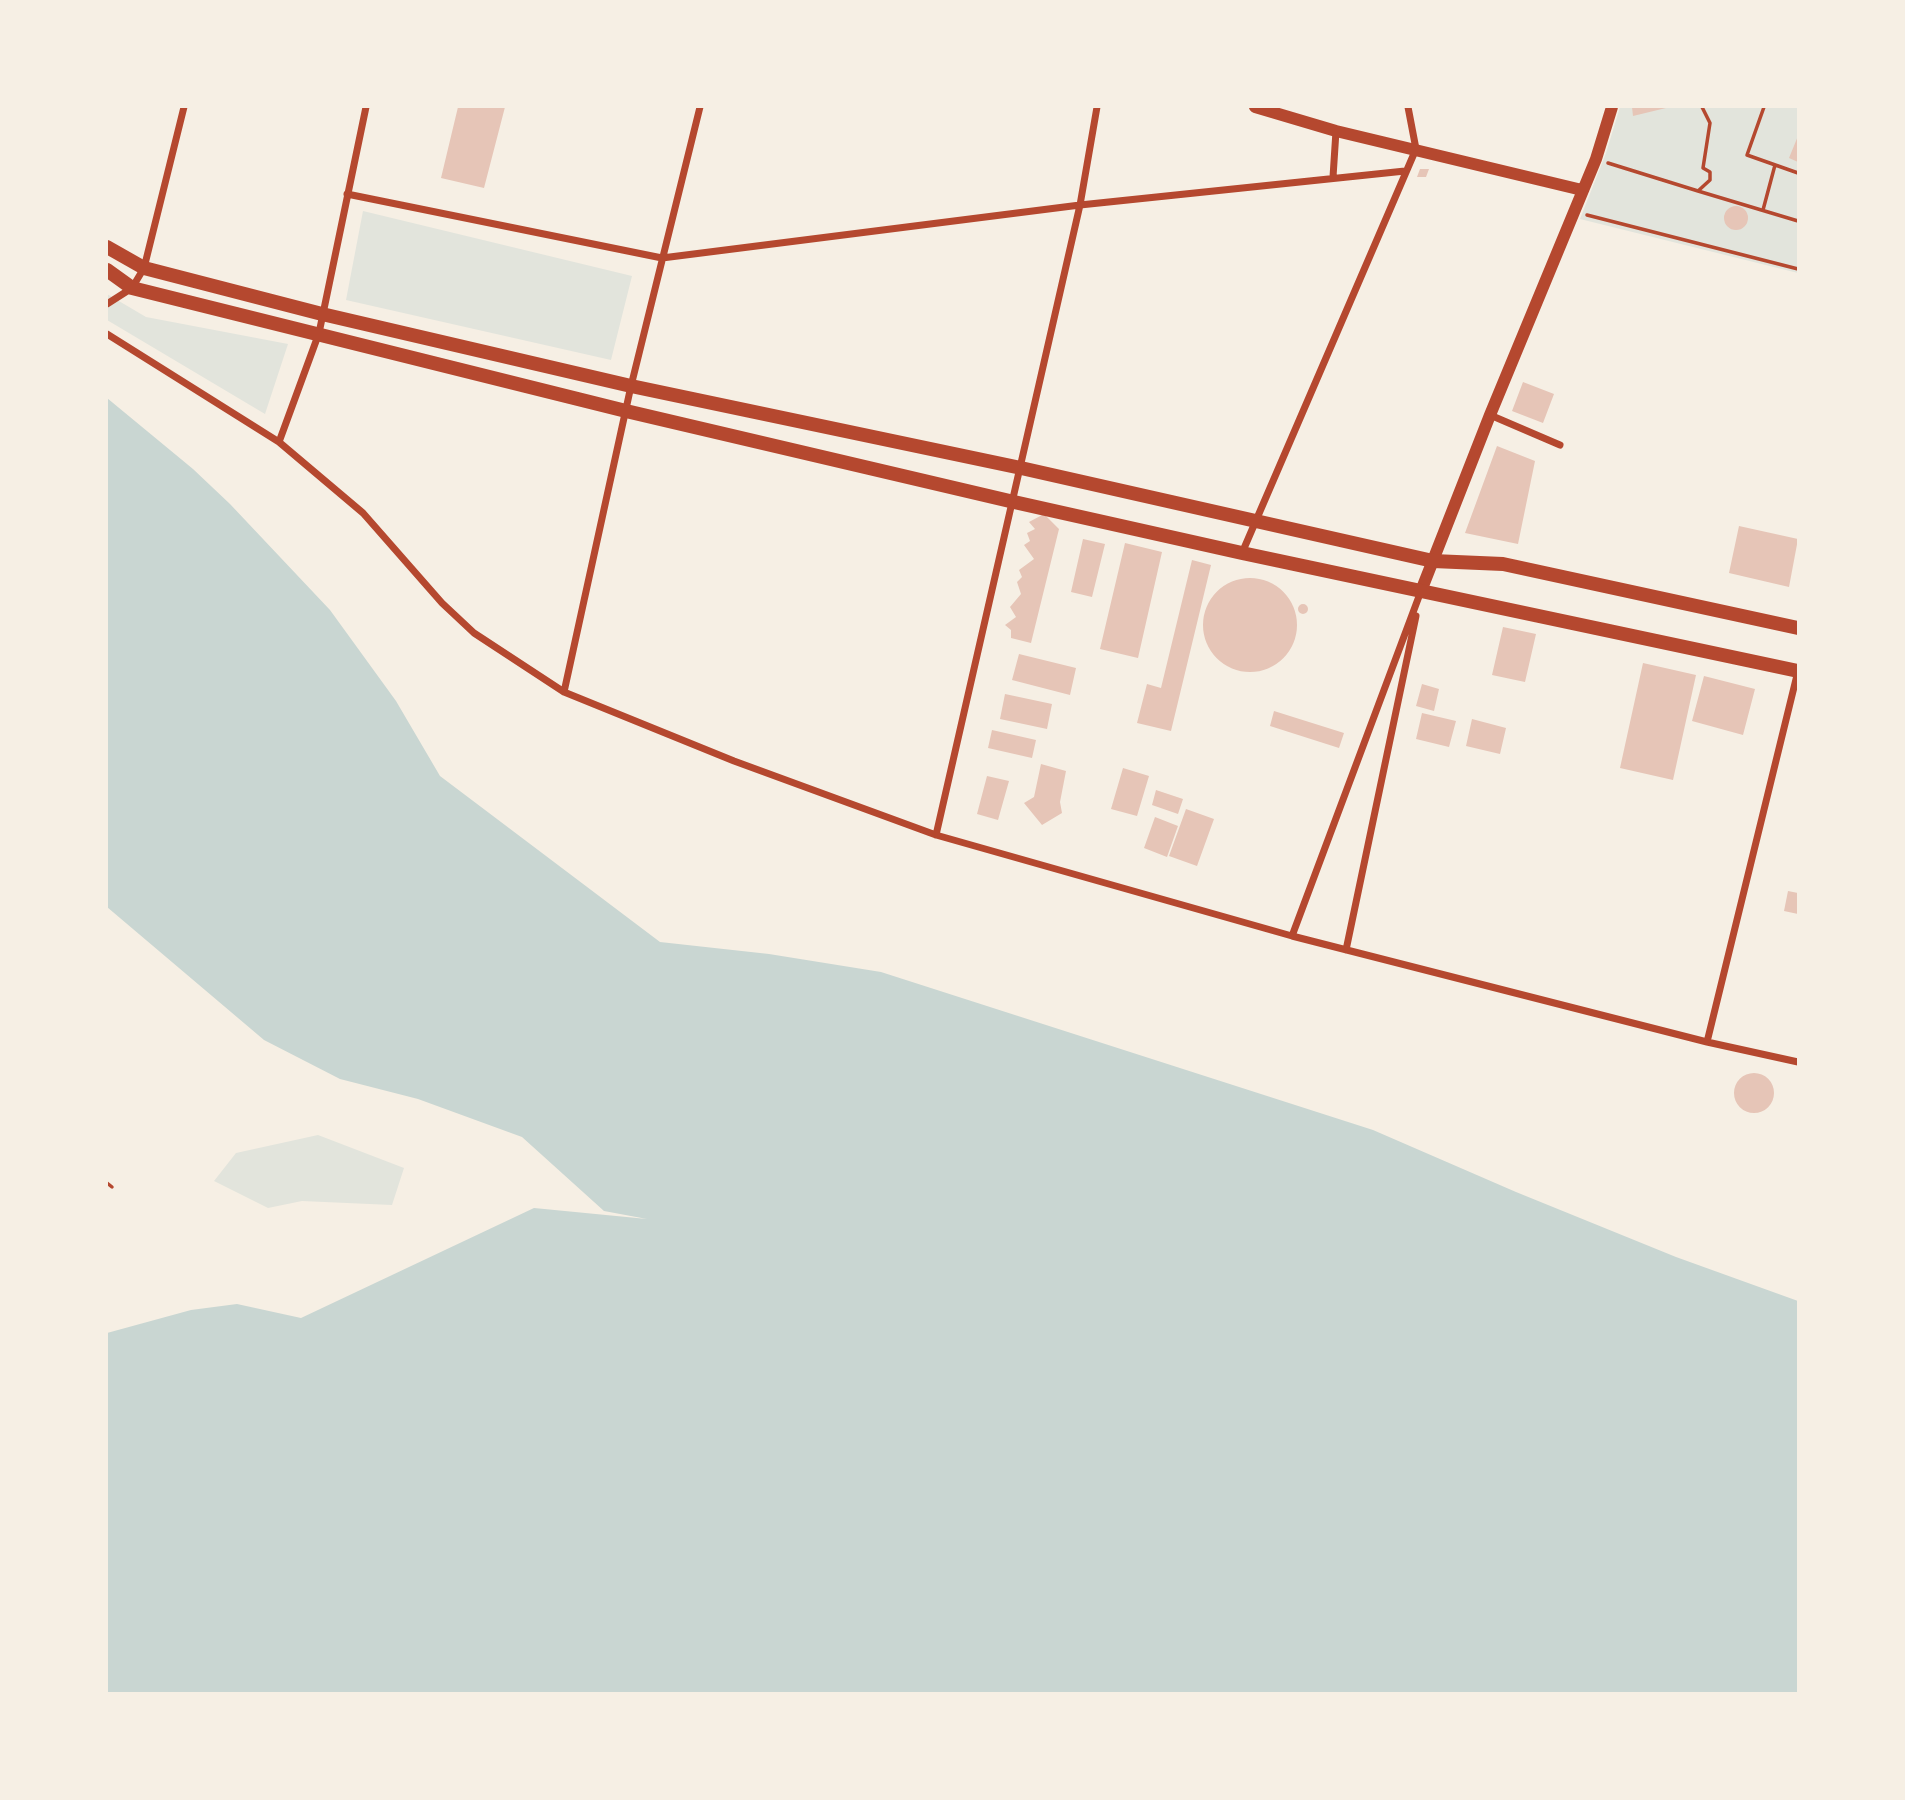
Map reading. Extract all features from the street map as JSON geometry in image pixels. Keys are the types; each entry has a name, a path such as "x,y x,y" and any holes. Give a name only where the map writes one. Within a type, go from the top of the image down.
{"main road":[{"path":"107,247 144,268 322,314 631,386 1021,468 1433,561 1503,564 1798,628"},
{"path":"107,270 132,288 626,411 1242,553 1798,671"}],"street":[{"path":"107,304 132,288 144,268 184,107"},
{"path":"279,442 319,333 366,107"},
{"path":"564,692 631,386 700,107"},
{"path":"936,835 1080,205 1097,107"},
{"path":"1255,107 1336,131 1582,190"},
{"path":"1242,553 1416,149 1408,107"},
{"path":"1292,936 1421,591 1490,415 1596,159 1612,107"},
{"path":"1333,177 1336,131"},
{"path":"347,194 662,258 1080,205 1405,171"},
{"path":"107,334 279,442 363,513 442,603 474,633 564,692 734,761 936,835 1292,936 1707,1042 1798,1062"},
{"path":"1490,415 1560,445"},
{"path":"1346,950 1421,591"},
{"path":"1707,1042 1798,671"}],"path":[{"path":"1699,191 1710,180 1710,172 1703,168 1710,123 1702,107"},
{"path":"1765,107 1747,155 1798,173"},
{"path":"1596,159 1798,221"},
{"path":"1763,210 1775,165"},
{"path":"1587,215 1798,269"},
{"path":"107,1183 112,1187"}],"shaded area":[{"path":"1620,107 1798,107 1798,273 1580,219 1606,153"},
{"path":"363,211 632,276 611,360 346,300"},
{"path":"107,294 146,317 288,344 265,414 107,320"},
{"path":"107,398 193,469 230,504 330,610 396,701 440,776 660,942 769,954 881,972 1373,1130 1676,1257 1798,1301 1798,1693 107,1693 107,1333 191,1310 237,1304 301,1318 534,1208 647,1219 604,1211 522,1137 418,1099 340,1079 264,1040 107,907"},
{"path":"318,1135 404,1168 392,1205 302,1201 268,1208 214,1181 236,1153"}],"building":[{"path":"458,107 505,107 484,188 441,178"},
{"path":"1632,107 1665,107 1666,108 1633,116"},
{"path":"1798,136 1798,162 1789,158"},
{"path":"1420,169 1429,169 1426,177 1417,177"},
{"path":"1736,206 1744,210 1748,218 1744,226 1736,230 1728,226 1724,218 1728,210"},
{"path":"1523,382 1554,394 1543,423 1512,411"},
{"path":"1497,446 1535,461 1518,544 1465,533"},
{"path":"1044,514 1059,529 1031,643 1011,638 1011,630 1005,625 1016,617 1010,607 1021,594 1017,582 1022,577 1019,570 1034,559 1024,545 1030,541 1027,533 1035,529 1029,522"},
{"path":"1739,526 1798,539 1789,587 1729,573"},
{"path":"1083,539 1105,544 1092,597 1071,592"},
{"path":"1125,543 1162,552 1138,658 1100,649"},
{"path":"1192,560 1211,565 1171,731 1137,723 1147,684 1161,688"},
{"path":"1250,578 1268,582 1283,592 1293,607 1297,625 1293,643 1283,658 1268,668 1250,672 1232,668 1217,658 1207,643 1203,625 1207,607 1217,592 1232,582"},
{"path":"1303,604 1307,605 1307,613 1303,614 1299,613 1298,609 1299,605"},
{"path":"1503,627 1536,634 1525,682 1492,675"},
{"path":"1019,654 1076,668 1070,695 1012,680"},
{"path":"1643,663 1696,675 1673,780 1620,768"},
{"path":"1704,676 1755,689 1743,735 1692,721"},
{"path":"1422,684 1439,689 1434,711 1416,706"},
{"path":"1005,694 1052,704 1047,729 1000,719"},
{"path":"1274,711 1344,733 1339,748 1270,726"},
{"path":"1422,713 1456,721 1449,747 1416,739"},
{"path":"1472,719 1506,728 1500,754 1466,746"},
{"path":"992,730 1036,740 1032,758 988,748"},
{"path":"1041,764 1066,771 1060,802 1062,813 1042,825 1024,803 1034,797"},
{"path":"1123,768 1149,776 1137,816 1111,809"},
{"path":"987,776 1009,781 998,820 977,814"},
{"path":"1156,790 1183,799 1178,814 1152,805"},
{"path":"1186,809 1214,819 1197,866 1169,856"},
{"path":"1155,817 1178,826 1167,857 1144,848"},
{"path":"1788,891 1798,893 1798,914 1784,911"},
{"path":"1754,1073 1768,1079 1774,1093 1768,1107 1754,1113 1740,1107 1734,1093 1740,1079"}]}
